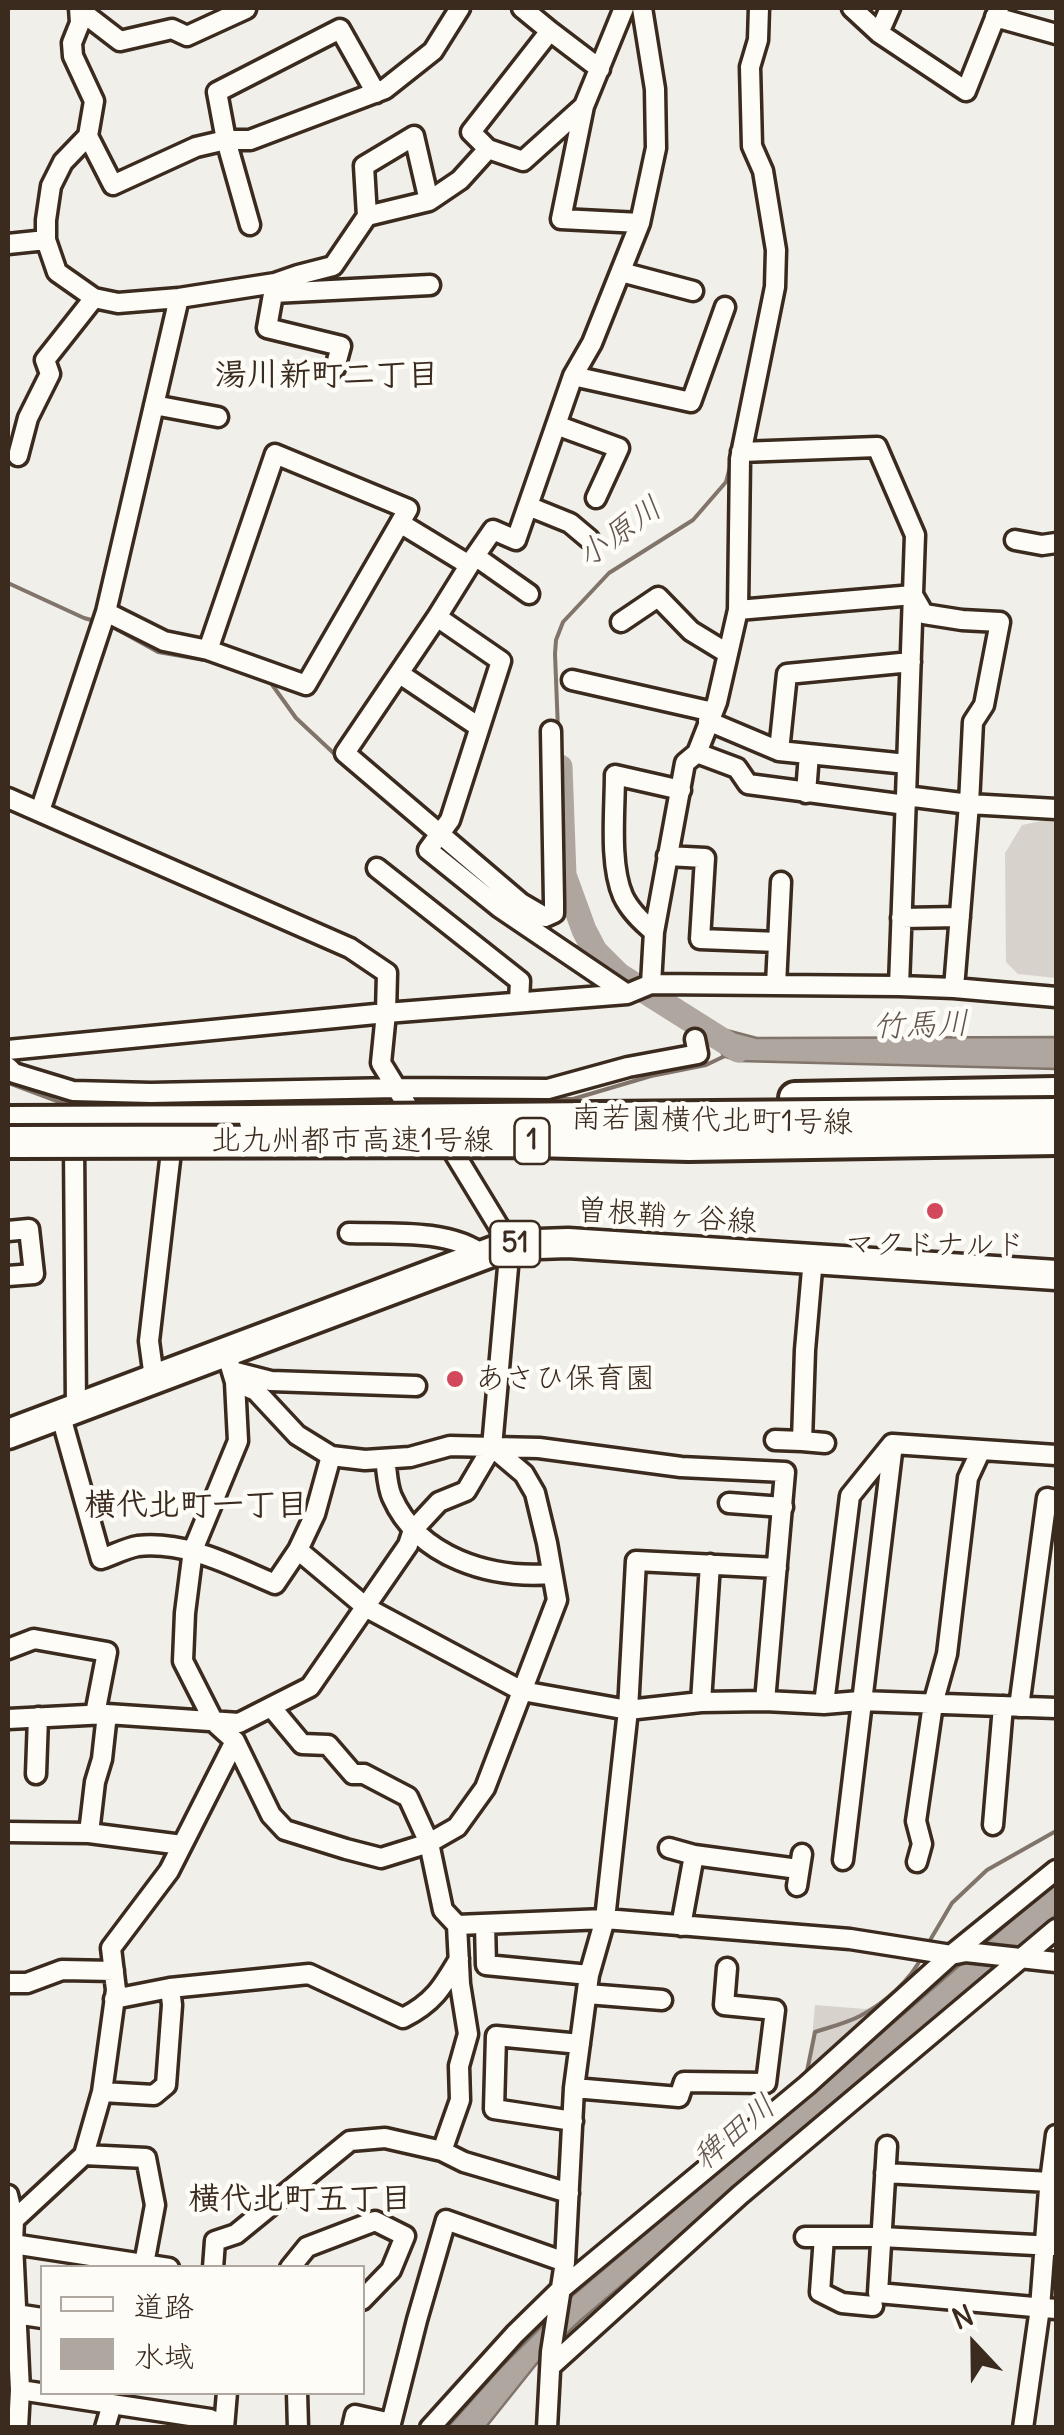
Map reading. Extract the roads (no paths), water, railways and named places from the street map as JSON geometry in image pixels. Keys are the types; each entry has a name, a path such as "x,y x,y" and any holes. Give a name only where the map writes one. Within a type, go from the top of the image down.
{"highway":[{"path":"568,1116 795,1098 1056,1093"},
{"name":"北九州都市高速1号線","path":"8,1121 1056,1114"},
{"path":"534,1141 689,1131 1056,1127"},
{"name":"北九州都市高速1号線","path":"8,1143 534,1141 689,1145 1056,1139"}],"main road":[{"name":"曽根鞘ヶ谷線","path":"8,1434 154,1378 231,1368 496,1250 568,1242 1056,1276"}],"street":[{"path":"88,136 113,185 196,147 226,140 250,140 385,89 432,52 460,8"},
{"path":"522,8 600,69"},
{"path":"624,8 584,106 561,219 640,223"},
{"path":"439,833 345,753 493,530 516,540 573,376 592,343 640,223 656,148 655,89 642,8"},
{"path":"651,984 654,932 685,763 696,752 717,702 738,610 742,452 775,288 776,250 763,171 752,146 750,66 758,40 759,8"},
{"path":"852,8 879,33 966,91 997,12 1056,34"},
{"path":"879,33 890,8"},
{"path":"80,9 120,42 172,30 188,36 246,9"},
{"path":"80,9 80,23 72,43 94,101 88,136 63,162 51,186 46,240 57,272 94,298 118,303 274,288 430,286"},
{"path":"250,225 217,92 340,29 376,92"},
{"path":"550,32 472,132 488,148 523,161 584,106"},
{"path":"334,368 341,346 267,328 274,288 298,274 333,266 367,216 364,166 414,136 429,201"},
{"path":"367,216 429,201 460,180 488,148"},
{"path":"8,244 46,240"},
{"path":"621,272 692,291"},
{"path":"18,456 28,418 50,374 45,360 94,298"},
{"path":"40,811 106,612 178,298"},
{"path":"573,376 691,402 724,308"},
{"path":"154,406 218,416"},
{"path":"556,425 619,448 596,498"},
{"path":"742,452 876,446 914,535 898,986"},
{"path":"106,612 164,641 208,650 306,685 408,509 275,454 208,650"},
{"path":"528,506 570,524 589,539"},
{"path":"400,524 529,594"},
{"path":"1015,540 1042,546 1056,543"},
{"path":"738,610 913,595"},
{"path":"913,595 924,614 1000,622 984,705 973,722 954,988"},
{"path":"621,622 658,597 691,632 727,654"},
{"path":"437,617 500,661 450,820 428,850 506,901 627,994"},
{"path":"779,751 787,674 911,662"},
{"path":"400,674 479,727"},
{"path":"572,680 710,716 779,751 907,764"},
{"path":"506,901 546,918 554,914 550,731"},
{"path":"696,752 737,768 748,784 806,793 1056,808"},
{"path":"806,793 809,754"},
{"path":"654,932 638,919 622,894 615,859 615,776 681,790"},
{"path":"8,798 350,948 387,973 381,1063 413,1115 451,1148 496,1250 492,1447 466,1490 439,1502 414,1530 408,1546 310,1687 240,1723 101,1714 8,1718"},
{"path":"668,856 704,858 700,939 778,942"},
{"path":"377,868 520,981 519,1002"},
{"path":"776,985 781,882"},
{"path":"901,918 960,917"},
{"path":"8,1050 627,994 651,984 898,986 1056,996"},
{"path":"8,1067 14,1073 73,1091 548,1089 628,1067 698,1054 695,1038"},
{"name":"南若園横代北町1号線","path":"8,1121 1056,1105"},
{"name":"南若園横代北町1号線","path":"8,1143 928,1152 1056,1149"},
{"path":"74,1144 68,1410 101,1559 136,1546 193,1550 275,1584 298,1550 315,1514 331,1456"},
{"path":"154,1378 149,1341 172,1144"},
{"path":"8,1231 29,1229 34,1274 8,1276"},
{"path":"349,1233 438,1236 496,1250"},
{"path":"802,1441 813,1258"},
{"path":"231,1368 238,1441 193,1550 183,1660 214,1722 234,1741 271,1815 285,1830 346,1850 382,1858 428,1843 457,1826 485,1788 556,1600 535,1492 524,1474 492,1447"},
{"path":"231,1368 271,1381 416,1386"},
{"path":"231,1368 296,1435 331,1456 364,1460 410,1457 450,1446 539,1448 680,1467 785,1472 765,1702"},
{"path":"775,1440 824,1443"},
{"path":"892,1444 1056,1455"},
{"path":"843,1860 892,1444"},
{"path":"824,1704 850,1496 892,1444"},
{"path":"917,1862 922,1844 916,1821 933,1704 947,1654 968,1478 980,1450"},
{"path":"385,1459 391,1496 414,1530 440,1552 480,1568 524,1576 552,1574"},
{"path":"994,1825 1047,1498 1056,1500"},
{"path":"729,1503 782,1507"},
{"path":"298,1550 366,1608 522,1691 628,1710 701,1702 1056,1708"},
{"path":"546,2428 551,2359 566,2262 574,2088 588,1985 605,1920 628,1710 636,1561 778,1568"},
{"path":"701,1702 710,1564"},
{"path":"8,1649 34,1639 107,1652 101,1714 102,1759 95,1782 90,1833"},
{"path":"272,1708 302,1744 328,1744 353,1774 364,1774 408,1797 428,1843 443,1910 457,1926 468,2034 459,2066 460,2100 442,2151"},
{"path":"36,1774 38,1717"},
{"path":"14,2220 84,2155 102,2092 114,2000 111,1948 168,1871 234,1741"},
{"path":"8,1832 90,1833 182,1845"},
{"path":"669,1848 799,1870"},
{"path":"681,1926 694,1855"},
{"path":"430,2428 515,2334 1056,1870"},
{"path":"457,1926 605,1920 1056,1962"},
{"path":"485,1924 486,1965 662,2000"},
{"path":"551,2359 1056,1929"},
{"path":"114,2000 170,1988 309,1974 403,2018 424,2008 459,1960"},
{"path":"574,2088 679,2097 684,2082 766,2083 775,2010 724,2005 727,1968"},
{"path":"8,1983 27,1983 62,1970 114,1971"},
{"path":"102,2092 154,2095 166,2085 170,1988"},
{"path":"573,2121 494,2108 496,2036 580,2044"},
{"path":"1024,2428 1048,2309 1056,2135"},
{"path":"213,2265 216,2241 236,2234 350,2141 385,2138 442,2151 464,2162 569,2193"},
{"path":"886,2146 878,2293 1048,2309"},
{"path":"84,2155 146,2158 155,2205 144,2264"},
{"path":"885,2173 1052,2187"},
{"path":"8,2195 14,2220 18,2428"},
{"path":"292,2265 307,2246 376,2220 405,2236 392,2270 365,2297"},
{"path":"352,2428 354,2415 390,2423 446,2220 566,2262"},
{"path":"873,2306 842,2303 820,2292 815,2237 1051,2246"},
{"path":"12,2244 150,2265"},
{"path":"16,2314 40,2318"},
{"path":"20,2390 40,2393"},
{"path":"53,2395 112,2404 175,2421 210,2420 224,2426 227,2395"},
{"path":"297,2395 298,2428"},
{"path":"105,2428 112,2404"}],"water":[{"path":"719,1028 757,1038 1056,1037 1056,1069 738,1061 723,1056 711,1033"},
{"path":"1056,1882 1056,1915 581,2320 542,2357 486,2427 447,2428 573,2295"}],"waterway":[{"name":"小原川","path":"760,203 768,253"},
{"name":"小原川","path":"734,444 742,405"},
{"name":"小原川","path":"558,730 555,654 563,622 609,573 693,520 726,482 731,463"},
{"path":"8,583 95,621"},
{"path":"109,625 158,652 216,662"},
{"path":"268,679 296,718 341,760"},
{"name":"小原川","path":"560,767 564,875 595,951 619,975 738,1050"},
{"path":"439,845 485,884"},
{"path":"565,943 599,955"},
{"path":"409,1099 573,1099 706,1065 727,1055"},
{"path":"8,1083 59,1102 195,1104 394,1099"},
{"path":"926,1947 952,1903 987,1870 1056,1831"},
{"path":"806,2076 815,2032 878,2005 904,1982 922,1956"}],"place":[{"name":"マクドナルド","path":"935,1211"},
{"name":"あさひ保育園","path":"455,1379"}],"district":[{"name":"湯川新町二丁目","path":"327,376"},
{"name":"横代北町一丁目","path":"196,1506"},
{"name":"横代北町五丁目","path":"300,2200"}],"water label":[{"name":"竹馬川","path":"921,1026"},
{"name":"稗田川","path":"735,2133"}]}
